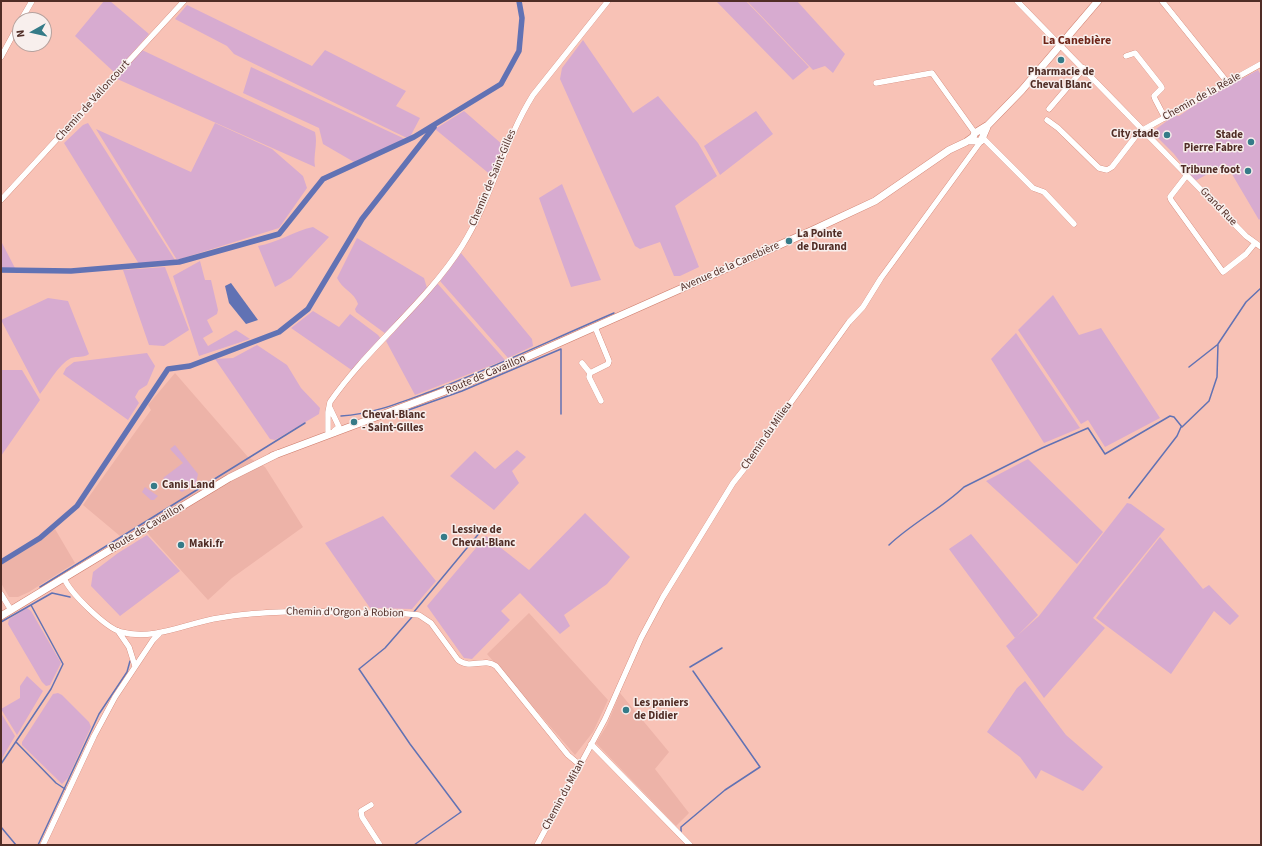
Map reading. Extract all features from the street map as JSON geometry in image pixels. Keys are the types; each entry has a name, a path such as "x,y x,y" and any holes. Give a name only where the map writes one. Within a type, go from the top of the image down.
{"main road":[{"path":"978,138 988,125 1022,90 1098,1"},
{"name":"Avenue de la Canebière","path":"595,327 870,204 949,150 978,138"},
{"name":"Route de Cavaillon","path":"272,456 338,430 468,383 595,327"},
{"name":"Route de Cavaillon","path":"1,616 229,478 301,442 338,430"}],"street":[{"path":"26,12 32,1"},
{"name":"Chemin de Valloncourt","path":"1,200 184,1"},
{"name":"Chemin de Saint-Gilles","path":"330,408 330,402 337,393 432,286 461,247 481,213 505,150 522,111 608,1"},
{"name":"Grand Rue","path":"1017,1 1084,68 1246,236 1261,247"},
{"path":"1162,1 1228,83"},
{"path":"1,57 12,37"},
{"path":"1126,56 1135,53 1161,86 1162,88 1154,96 1165,118"},
{"name":"Chemin de la Réale","path":"1047,120 1058,128 1103,170 1112,167 1139,132 1261,64"},
{"path":"1049,109 1084,68"},
{"path":"876,83 932,73 978,138 1033,188 1044,192 1074,224"},
{"name":"Chemin du Milieu","path":"591,744 608,713 633,654 656,609 733,483 752,459 763,441 845,328 863,307 978,138"},
{"path":"1187,175 1170,197 1171,200 1223,272 1246,254 1255,243"},
{"path":"590,373 608,364 609,361 595,327"},
{"path":"582,363 590,373 590,377 601,401"},
{"path":"330,408 338,430"},
{"path":"305,444 310,440 328,432 328,412 330,408"},
{"name":"Chemin d'Orgon à Robion","path":"64,578 76,595 108,626 118,631 147,635 160,634 185,625 220,617 291,612 420,615 431,623 458,660 463,664 468,665 485,662 496,666 568,755 580,765"},
{"path":"1,594 11,610"},
{"path":"118,631 130,647 135,666"},
{"path":"43,845 94,736 115,697 153,640 160,634"},
{"path":"591,744 690,845"},
{"name":"Chemin du Mitan","path":"536,845 591,744"},
{"path":"371,805 361,811 362,817 380,845"}],"shaded area":[{"path":"104,1 110,1 149,34 115,73 75,36"},
{"path":"716,1 746,1 809,67 793,80"},
{"path":"747,1 797,1 845,54 833,73 825,66 813,70"},
{"path":"187,5 312,66 325,50 406,91 396,106 420,118 409,139 234,54 227,46 175,19"},
{"path":"583,40 633,113 658,96 698,143 717,176 675,206 699,267 680,276 674,276 660,242 640,249 635,246 560,79 562,68"},
{"path":"142,50 315,132 315,167 115,78"},
{"path":"251,67 405,139 354,162 323,144 319,128 243,93"},
{"path":"1258,70 1261,75 1261,218 1259,220 1226,164 1195,181 1174,154 1152,132 1175,115 1179,116 1199,102"},
{"path":"464,111 503,145 492,176 435,129"},
{"path":"756,111 773,134 720,175 704,146"},
{"path":"88,123 175,260 139,264 64,143 83,125"},
{"path":"215,123 272,149 303,176 307,188 279,228 177,260 96,129 191,172"},
{"path":"562,184 601,280 571,287 539,198"},
{"path":"313,227 329,237 291,278 275,287 258,246"},
{"path":"357,238 424,278 427,288 386,334 356,312 355,309 358,304 356,300 337,278"},
{"path":"1,241 16,270 1,269"},
{"path":"461,253 532,339 533,346 508,358 440,281"},
{"path":"200,261 205,280 211,280 218,310 217,314 207,320 213,332 203,338 208,346 236,330 250,339 199,356 173,276"},
{"path":"165,267 189,330 164,346 149,345 123,270"},
{"path":"437,283 505,360 415,395 386,341"},
{"path":"1053,295 1079,335 1101,328 1160,418 1105,447 1088,420 1081,424 1018,330"},
{"path":"48,298 68,301 89,354 71,358 66,361 40,394 1,320"},
{"path":"313,311 339,327 350,314 378,335 381,339 353,371 291,328"},
{"path":"1016,333 1080,428 1044,443 991,359"},
{"path":"257,345 287,365 301,388 320,408 319,414 275,440 270,439 215,359 233,358"},
{"path":"147,353 155,366 147,385 139,390 135,397 139,403 128,420 63,374 66,368 74,362"},
{"path":"1,370 22,370 40,400 1,456"},
{"path":"175,373 248,457 265,467 303,527 232,578 208,600 140,525 120,536 83,505 151,410 148,405"},
{"path":"175,445 198,474 196,483 182,492 163,478 183,463 170,449"},
{"path":"517,450 526,457 512,471 519,483 494,510 450,476 475,451 495,469"},
{"path":"1028,459 1103,532 1077,564 986,481"},
{"path":"145,487 158,496 154,500 151,500 142,492"},
{"path":"1127,503 1131,504 1165,529 1093,618 1105,628 1044,698 1006,646 1039,616"},
{"path":"585,513 630,557 607,584 564,615 570,626 560,634 520,593 501,611 510,620 472,659 464,658 427,606 486,536 529,570"},
{"path":"383,516 436,581 412,609 370,608 325,543"},
{"path":"55,529 75,563 29,592 18,597 9,597 1,583 1,565"},
{"path":"971,534 1038,615 1015,638 949,549"},
{"path":"147,535 180,571 120,616 91,586 93,572 118,553"},
{"path":"1160,537 1203,589 1209,585 1239,616 1230,625 1214,611 1171,674 1096,618"},
{"path":"27,608 31,611 61,663 50,685 46,686 42,682 8,624 9,619"},
{"path":"529,613 608,700 593,732 575,755 487,654"},
{"path":"27,676 43,691 17,735 1,709 20,698 20,686"},
{"path":"1025,681 1066,735 1103,767 1083,791 1041,770 1036,779 1020,757 987,732 1017,688"},
{"path":"58,693 62,695 89,722 91,727 68,778 62,784 22,745 22,742 53,694"},
{"path":"620,693 669,752 655,769 689,813 676,826 596,743 607,725"},
{"path":"1,713 15,736 1,760"}],"water":[{"path":"231,283 258,320 246,324 229,303 225,286"}],"waterway":[{"path":"1,270 71,271 179,262 279,234 323,179 414,137 501,84 519,51 522,18 519,1"},
{"path":"1,562 40,538 77,506 168,369 190,366 279,332 308,309 362,219 434,127"},
{"path":"889,545 964,487 1042,448 1088,428 1105,454 1170,416 1174,417 1182,427 1209,401 1217,377 1218,344 1246,302 1261,288"},
{"path":"341,416 376,410 432,391 614,313"},
{"path":"1189,367 1217,345"},
{"path":"386,418 462,391 561,349 561,414"},
{"path":"40,587 305,423"},
{"path":"1129,498 1177,436 1181,427"},
{"path":"413,613 481,531"},
{"path":"1,622 52,593 70,597"},
{"path":"1,764 51,689 63,664 31,605"},
{"path":"412,617 385,648 359,669 410,744 461,812 414,845"},
{"path":"690,667 722,648"},
{"path":"38,845 99,714 127,672 130,661"},
{"path":"681,833 681,827 725,790 760,767 693,671"},
{"path":"16,742 56,783 65,789"},
{"path":"1,827 16,845"}],"place":[{"name":"Pharmacie de Cheval Blanc","path":"1061,60"},
{"name":"City stade","path":"1167,135"},
{"name":"Stade Pierre Fabre","path":"1251,142"},
{"name":"Tribune foot","path":"1248,171"},
{"name":"La Pointe de Durand","path":"789,241"},
{"name":"Cheval-Blanc - Saint-Gilles","path":"354,422"},
{"name":"Canis Land","path":"154,486"},
{"name":"Lessive de Cheval-Blanc","path":"444,537"},
{"name":"Maki.fr","path":"181,545"},
{"name":"Les paniers de Didier","path":"626,710"}],"district":[{"name":"La Canebière","path":"1077,41"}]}
